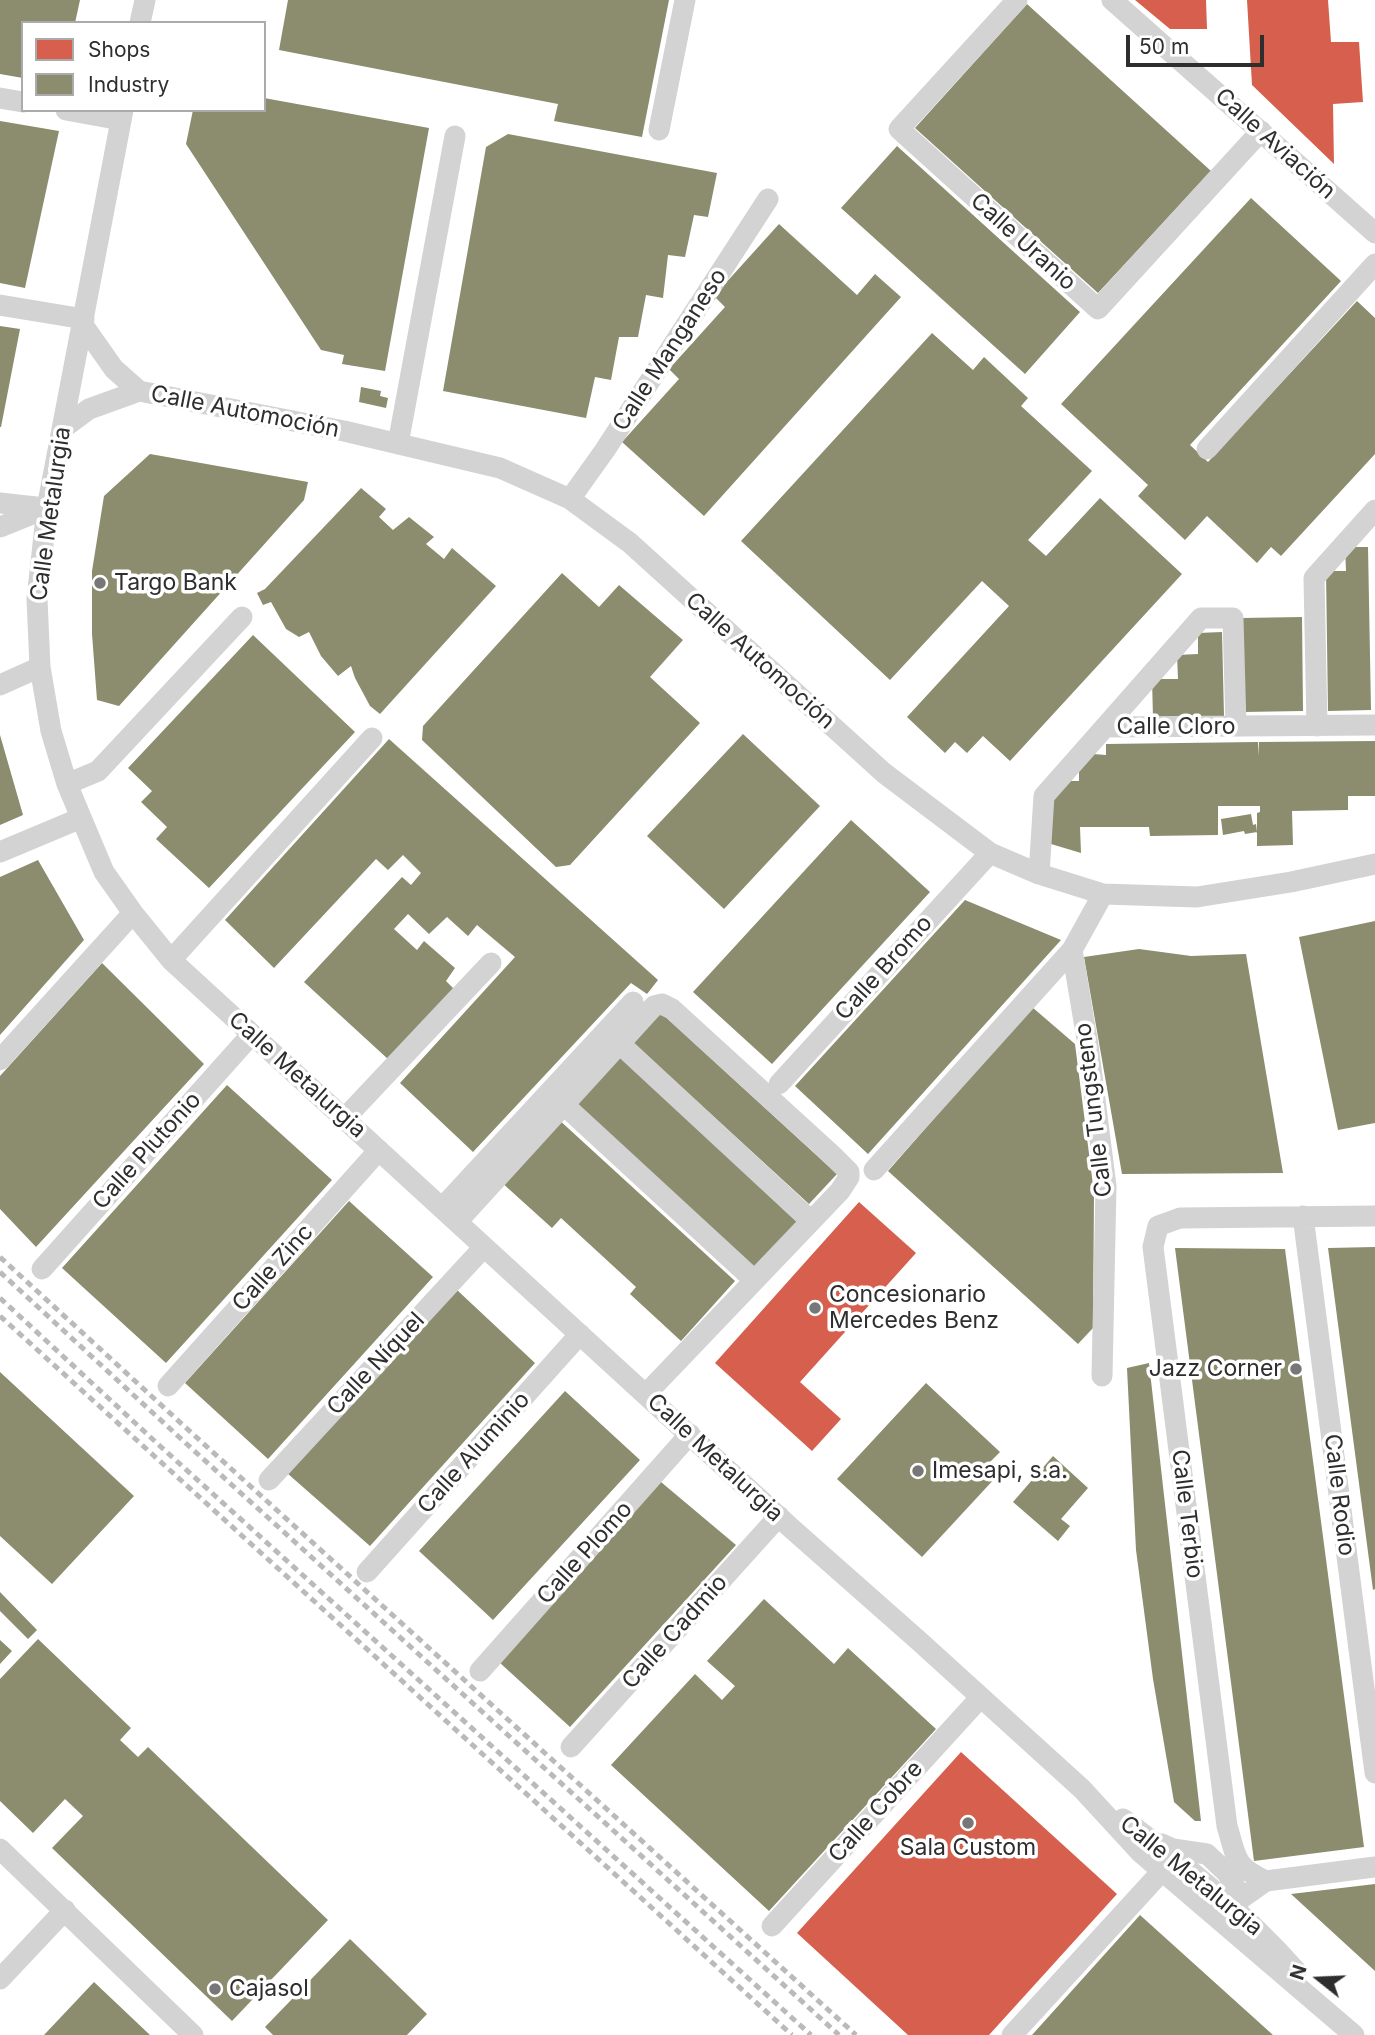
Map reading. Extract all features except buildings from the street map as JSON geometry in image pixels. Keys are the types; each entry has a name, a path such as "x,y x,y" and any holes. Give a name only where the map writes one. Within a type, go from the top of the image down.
{"street":[{"path":"140,21 145,0"},
{"path":"659,130 685,0"},
{"name":"Calle Uranio","path":"1017,0 899,129 1098,309 1262,131"},
{"name":"Calle Aviación","path":"1112,0 1375,233"},
{"path":"0,98 21,102"},
{"path":"88,112 122,115"},
{"name":"Calle Metalurgia","path":"122,115 47,508 37,599 40,667 51,731 67,784 104,872 171,960 1082,1789 1140,1852 1351,2034"},
{"path":"398,444 456,136"},
{"name":"Calle Manganeso","path":"570,499 605,450 768,199"},
{"path":"1207,449 1375,264"},
{"path":"0,305 83,322 114,369"},
{"path":"62,429 89,409 139,391 114,369 88,356 76,359"},
{"name":"Calle Automoción","path":"139,391 344,431 500,468 570,499 630,543 884,773 990,853 1040,874 1103,894 1198,897 1291,882 1375,864"},
{"path":"0,502 47,508"},
{"path":"0,527 47,508"},
{"path":"1317,726 1314,578 1375,510"},
{"path":"67,784 98,771 242,617"},
{"path":"1105,727 1201,618 1233,618 1236,726"},
{"path":"0,685 40,667"},
{"name":"Calle Cloro","path":"1040,874 1044,796 1105,727 1375,725"},
{"path":"171,960 372,738"},
{"path":"0,852 80,818"},
{"name":"Calle Bromo","path":"779,1084 990,853"},
{"path":"874,1170 1072,950 1103,894"},
{"path":"0,1060 133,913"},
{"name":"Calle Tungsteno","path":"1072,950 1088,1045 1106,1186 1102,1376"},
{"path":"345,1118 491,963"},
{"path":"449,1215 633,1002"},
{"path":"449,1215 563,1104 654,1006 662,1004 672,1009 832,1155 849,1172 849,1177 840,1191 646,1394"},
{"name":"Calle Plutonio","path":"42,1269 252,1034"},
{"path":"619,1043 811,1221"},
{"path":"563,1104 754,1280"},
{"name":"Calle Zinc","path":"167,1386 379,1150"},
{"path":"1303,1216 1375,1216"},
{"name":"Calle Terbio","path":"1227,1826 1153,1247 1158,1226 1180,1218 1303,1216"},
{"name":"Calle Rodio","path":"1303,1216 1375,1773"},
{"name":"Calle Níquel","path":"269,1480 484,1247"},
{"name":"Calle Aluminio","path":"367,1572 580,1335"},
{"name":"Calle Plomo","path":"480,1671 690,1434"},
{"name":"Calle Cadmio","path":"571,1747 779,1516"},
{"name":"Calle Cobre","path":"772,1926 980,1698"},
{"name":"Calle Metalurgia","path":"1082,1789 1235,1906 1351,2034"},
{"path":"1207,1854 1217,1848 1227,1826"},
{"path":"1227,1826 1237,1860 1246,1872 1266,1881 1375,1867"},
{"path":"1152,1840 1173,1849 1207,1854 1227,1873 1237,1890 1235,1906"},
{"path":"0,1849 193,2035"},
{"path":"1012,2035 1163,1870 1180,1872 1218,1906 1235,1906 1266,1881"},
{"path":"1255,1927 1253,1913 1266,1881"},
{"path":"0,1979 65,1910"}],"railway":[{"path":"0,1257 856,2035"},
{"path":"0,1272 839,2035"},
{"path":"0,1298 811,2035"},
{"path":"0,1316 792,2035"}],"place":[{"name":"Targo Bank","path":"100,583"},
{"name":"Concesionario Mercedes Benz","path":"815,1308"},
{"name":"Jazz Corner","path":"1296,1369"},
{"name":"Imesapi, s.a.","path":"918,1471"},
{"name":"Sala Custom","path":"968,1823"},
{"name":"Cajasol","path":"215,1989"}]}
